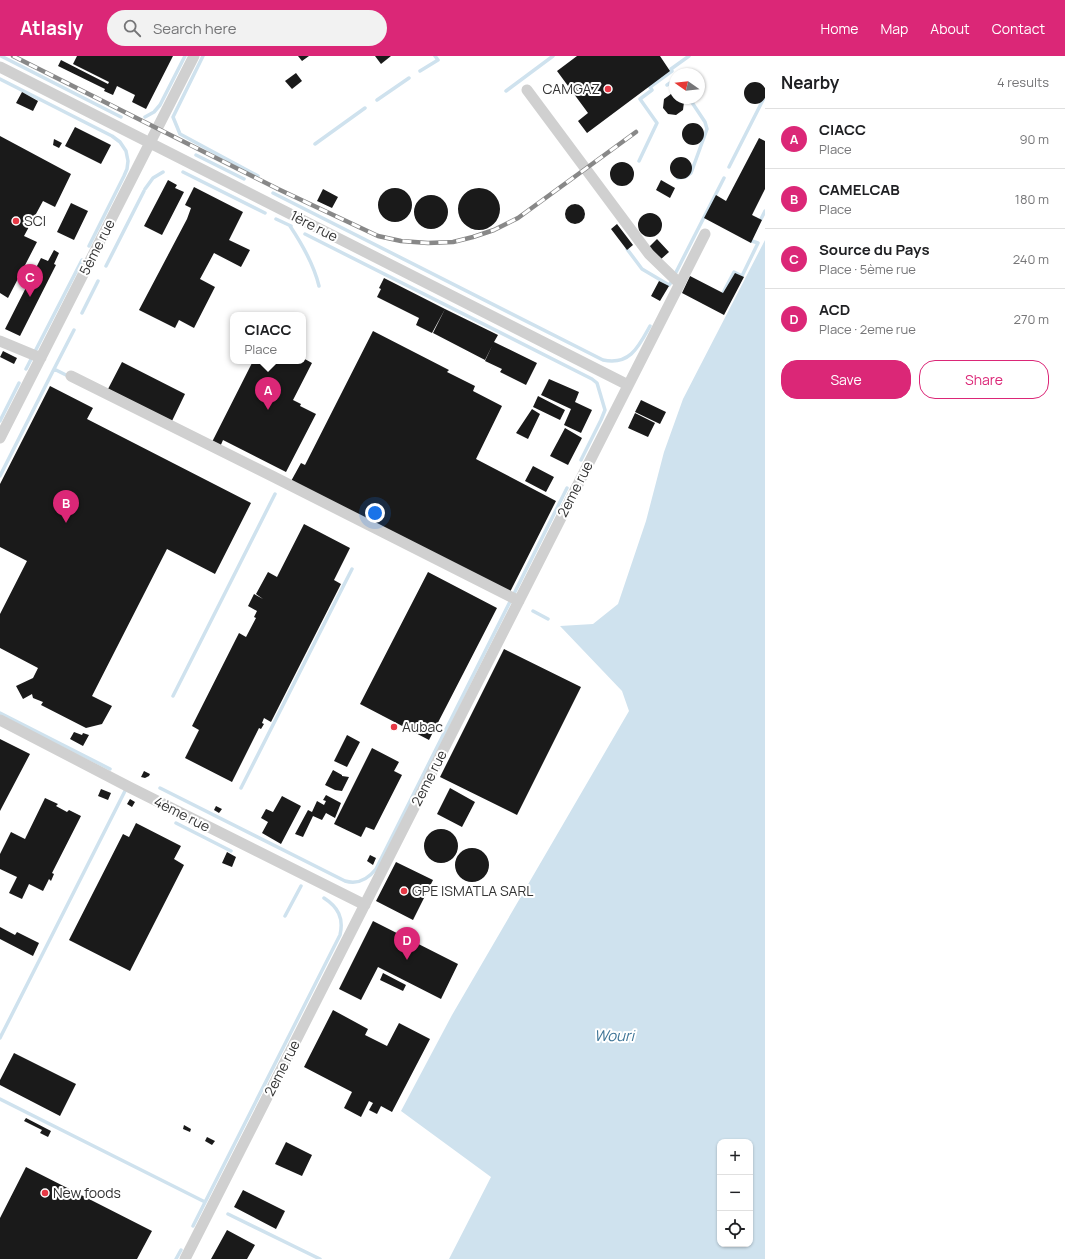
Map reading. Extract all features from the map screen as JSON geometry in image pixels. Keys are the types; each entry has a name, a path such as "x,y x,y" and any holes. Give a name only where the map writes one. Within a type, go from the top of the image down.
{"street":[{"name":"5ème rue","path":"0,438 194,56"},
{"name":"1ère rue","path":"0,67 628,384"},
{"path":"527,90 649,254 680,283"},
{"name":"2eme rue","path":"186,1259 705,234"},
{"path":"0,341 41,358"},
{"path":"71,376 519,601"},
{"name":"4ème rue","path":"0,720 131,788 364,905"}],"water":[{"name":"Wouri","path":"765,240 765,1259 449,1259 491,1177 401,1111 452,1015 629,711 622,691 560,626 593,624 618,604 646,521 664,452 683,399"}],"building":[{"path":"77,56 173,56 146,109 132,102 135,95 117,86 113,95 104,91 105,89 58,66 61,60 108,84 109,82 73,64"},
{"path":"298,56 309,56 302,61"},
{"path":"375,56 391,56 381,64"},
{"name":"CAMGAZ","path":"577,56 660,56 669,70 669,72 587,133 578,121 588,113 557,71"},
{"path":"296,73 302,81 292,89 285,81"},
{"path":"755,82 759,83 765,89 765,97 759,103 755,104 751,103 745,97 744,93 745,89 751,83"},
{"path":"22,92 38,101 33,111 16,103"},
{"path":"669,95 669,104 684,104 683,110 676,115 668,114 663,108 664,99"},
{"path":"693,123 701,126 704,134 701,142 693,145 685,142 682,134 685,126"},
{"path":"75,127 111,145 101,164 65,146"},
{"name":"SCI","path":"0,136 71,174 55,207 43,201 24,236 37,242 8,298 0,293"},
{"path":"759,138 765,141 765,189 752,215 762,220 751,243 704,218 716,195 726,201"},
{"path":"54,139 62,143 59,148 53,145"},
{"path":"681,157 689,160 692,168 689,176 681,179 673,176 670,168 673,160"},
{"path":"622,162 631,165 634,174 631,183 622,186 613,183 610,174 613,165"},
{"path":"168,180 177,185 175,188 184,192 162,235 144,226"},
{"path":"661,180 675,188 670,198 656,190"},
{"path":"194,187 243,212 229,240 250,250 241,267 214,253 200,279 215,287 194,328 179,320 175,328 139,310 187,219 191,208 185,205"},
{"path":"395,188 401,189 407,193 411,199 411,211 407,217 401,221 395,222 389,221 383,217 379,211 378,205 379,199 383,193 389,189"},
{"path":"475,188 483,188 491,191 497,197 500,209 497,221 491,227 483,230 475,230 467,227 461,221 458,213 458,205 461,197 467,191"},
{"path":"323,189 338,197 332,208 317,201"},
{"path":"431,195 443,200 448,212 443,224 431,229 419,224 414,212 419,200"},
{"path":"71,203 88,211 74,240 57,232"},
{"path":"575,204 582,207 585,214 582,221 575,224 568,221 565,214 568,207"},
{"path":"650,213 659,216 662,225 659,234 650,237 641,234 638,225 641,216"},
{"path":"617,224 633,245 627,250 611,229"},
{"path":"657,239 669,252 660,260 649,247"},
{"path":"54,250 59,253 54,264 56,265 20,336 5,329 41,258 48,261"},
{"path":"735,273 744,277 724,315 682,293 690,276 723,293"},
{"path":"384,278 445,309 432,333 416,325 419,318 377,297 381,289 379,288"},
{"path":"659,281 669,286 660,301 651,296"},
{"path":"445,309 498,335 494,342 537,363 526,385 500,372 502,369 485,361 492,346 485,360 433,333"},
{"path":"373,331 449,370 447,372 475,386 473,391 502,406 476,459 556,501 509,594 290,483 301,463 305,465"},
{"path":"3,351 17,358 14,364 0,357"},
{"path":"306,360 312,363 293,400 301,404 300,406 316,414 286,472 223,440 220,447 212,442 251,364 306,364"},
{"path":"122,362 185,394 172,421 108,389"},
{"path":"549,379 579,392 575,402 592,410 581,433 564,425 571,409 541,395"},
{"path":"50,386 93,408 87,419 251,503 215,574 167,549 92,696 112,706 102,724 86,728 41,705 43,702 33,698 32,694 23,699 16,686 33,678 38,668 0,648 0,614 27,561 0,547 0,484"},
{"path":"538,396 565,410 560,420 533,407"},
{"path":"641,400 666,412 660,424 635,412"},
{"path":"532,409 540,414 528,439 516,433"},
{"path":"635,413 655,423 648,437 628,428"},
{"path":"565,428 582,438 568,465 550,456"},
{"path":"533,466 554,477 546,492 525,481"},
{"path":"304,524 350,548 334,580 341,584 271,722 264,718 262,723 264,724 261,729 259,728 232,782 185,758 199,730 192,726 239,633 246,637 256,618 254,617 257,611 248,606 254,594 263,599 256,594 268,572 277,577"},
{"path":"428,572 497,608 429,740 360,704"},
{"path":"504,649 581,687 517,815 440,777"},
{"path":"74,732 82,735 83,733 89,735 83,746 70,739"},
{"path":"347,735 360,742 347,767 334,761"},
{"path":"0,739 30,754 0,811"},
{"path":"372,748 399,762 394,771 402,775 374,830 366,827 361,837 334,824"},
{"path":"333,770 342,776 349,777 342,791 335,790 325,785"},
{"path":"144,771 150,774 145,778 141,777"},
{"path":"450,788 475,802 462,827 437,814"},
{"path":"101,789 111,793 108,800 98,796"},
{"path":"326,795 341,803 335,818 326,813 322,820 313,816 303,837 295,834 308,810 312,812 317,801 324,805 326,801 323,800"},
{"path":"282,796 301,806 281,844 262,833 268,822 261,818 266,809 273,812"},
{"path":"45,798 58,804 56,806 67,812 69,810 81,816 52,873 54,874 51,881 49,879 43,891 29,884 22,899 9,893 17,877 0,869 0,854 11,832 25,839"},
{"path":"130,799 135,802 132,807 127,804"},
{"path":"216,806 222,809 219,813 214,810"},
{"path":"136,823 181,846 174,859 184,865 130,971 69,940 123,834 129,837"},
{"path":"441,829 453,834 458,846 453,858 441,863 429,858 424,846 429,834"},
{"path":"472,848 478,849 484,853 488,859 488,871 484,877 478,881 472,882 466,881 460,877 456,871 455,865 456,859 460,853 466,849"},
{"path":"227,852 236,857 232,867 222,863"},
{"path":"370,855 376,858 373,865 367,861"},
{"name":"GPE ISMATLA SARL","path":"396,862 433,880 413,920 376,901"},
{"path":"373,921 458,964 441,999 378,967 361,1000 339,989"},
{"path":"0,927 15,935 17,932 39,943 33,956 0,939"},
{"path":"383,973 406,985 403,991 380,980"},
{"path":"333,1010 368,1029 365,1035 387,1046 399,1023 430,1039 392,1112 381,1106 377,1114 369,1110 373,1103 369,1101 361,1117 344,1108 352,1092 304,1067"},
{"path":"14,1053 76,1084 60,1116 0,1085 0,1080"},
{"path":"26,1118 51,1131 48,1137 40,1133 42,1130 24,1121"},
{"path":"184,1125 191,1129 190,1132 183,1129"},
{"path":"207,1137 215,1141 212,1145 205,1141"},
{"path":"286,1142 312,1155 302,1176 275,1164"},
{"name":"New foods","path":"26,1167 152,1231 137,1259 0,1259 0,1218"},
{"path":"243,1190 285,1211 276,1229 234,1207"},
{"path":"227,1230 255,1245 247,1259 211,1259"}],"waterway":[{"path":"1,56 121,117"},
{"path":"145,117 154,112 160,105 185,56"},
{"path":"203,56 173,117 180,134 258,176"},
{"path":"420,71 438,60 435,56"},
{"path":"506,91 553,56"},
{"path":"639,161 657,123 640,99 652,90 650,87 689,56"},
{"path":"377,100 409,78"},
{"path":"0,79 112,136 120,142 126,151 128,161 127,169 89,246"},
{"path":"729,167 765,96"},
{"path":"678,178 685,177 691,173 707,129 705,122 693,104"},
{"path":"315,144 365,108"},
{"path":"196,155 244,179"},
{"path":"145,189 153,178 163,172"},
{"path":"183,172 265,213"},
{"path":"670,284 724,178"},
{"path":"106,266 144,191"},
{"path":"273,193 603,360 612,361 627,357 642,341 650,326"},
{"path":"761,219 765,211"},
{"path":"276,219 291,226"},
{"path":"290,226 307,255 319,286"},
{"path":"305,234 592,379 597,383 605,410 581,460"},
{"path":"723,293 734,272 742,276 758,243 752,241"},
{"path":"627,249 642,269 669,285"},
{"path":"26,369 82,260"},
{"path":"82,313 98,281"},
{"path":"70,377 54,369 74,330"},
{"path":"0,476 54,369"},
{"path":"0,421 19,383"},
{"path":"160,788 345,881 358,882 370,876 376,869 567,488"},
{"path":"173,696 275,494"},
{"path":"241,788 352,569"},
{"path":"533,611 548,619"},
{"path":"0,713 110,769"},
{"path":"0,1038 126,789"},
{"path":"176,823 231,851"},
{"path":"285,916 301,886"},
{"path":"193,1226 340,935 341,923 339,914 333,905 324,898"},
{"path":"0,1099 205,1202"},
{"path":"228,1214 320,1259"},
{"path":"176,1259 181,1250"}],"railway":[{"path":"13,56 278,189 378,236 401,241 428,243 453,242 494,230 518,218 636,132"}],"place":[{"name":"CAMGAZ","path":"608,89"},
{"name":"SCI","path":"16,221"},
{"name":"Source du Pays","path":"30,297"},
{"name":"CIACC","path":"268,410"},
{"name":"CAMELCAB","path":"66,523"},
{"name":"Aubac","path":"394,727"},
{"name":"GPE ISMATLA SARL","path":"404,891"},
{"name":"ACD","path":"407,960"},
{"name":"New foods","path":"45,1193"}]}
